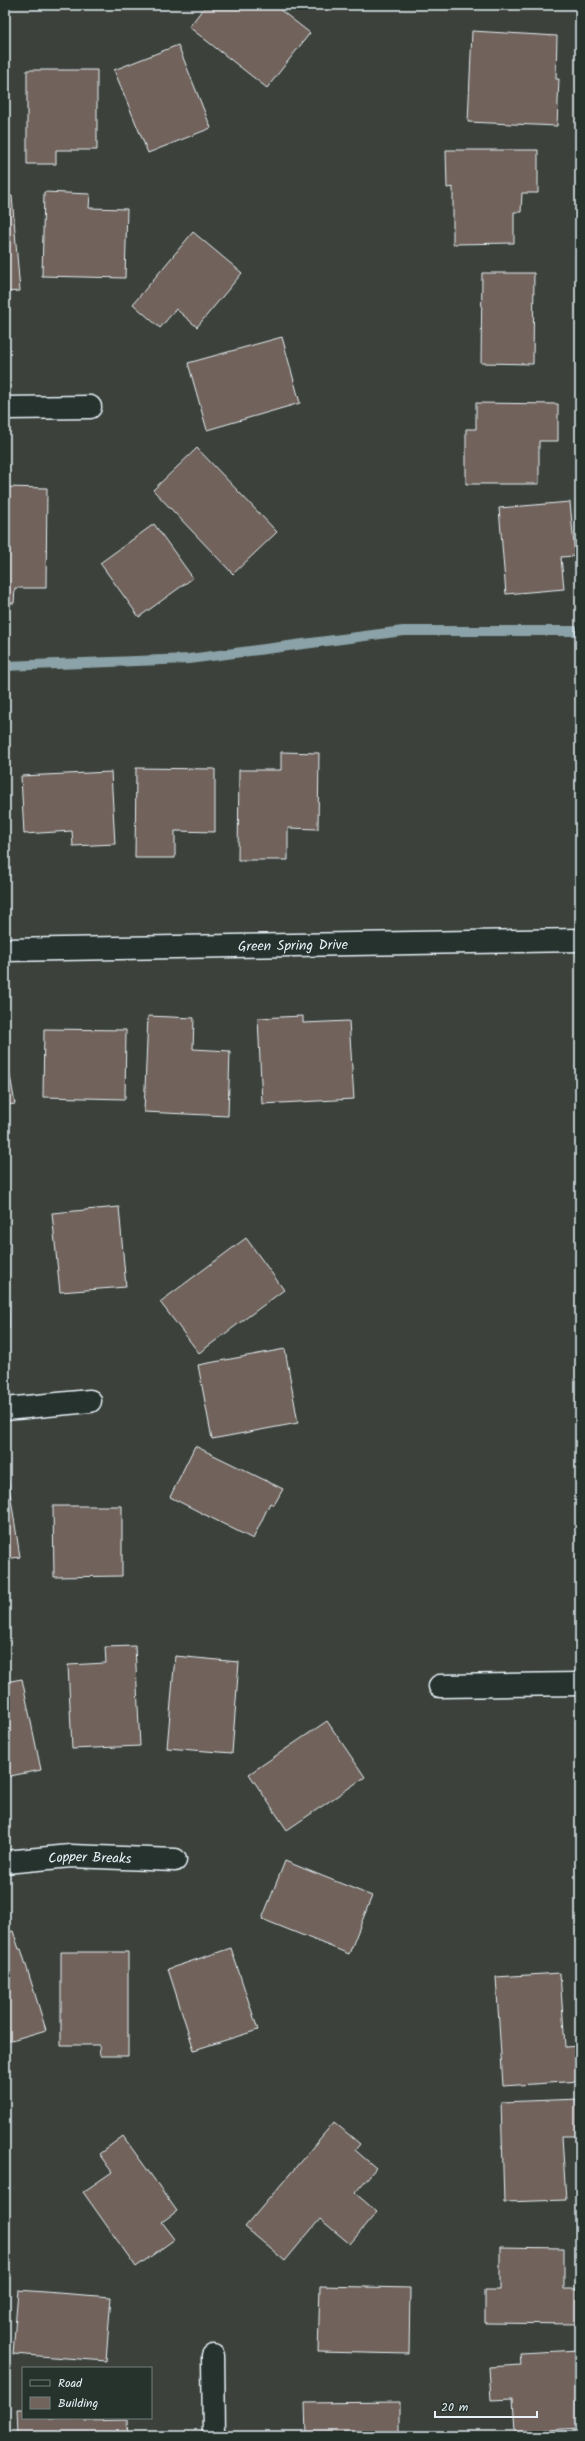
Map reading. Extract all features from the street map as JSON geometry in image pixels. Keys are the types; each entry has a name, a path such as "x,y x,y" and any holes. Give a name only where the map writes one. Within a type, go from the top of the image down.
{"street":[{"path":"5,408 90,407"},
{"name":"Green Spring Drive","path":"5,950 580,940"},
{"path":"5,1409 90,1402"},
{"path":"440,1686 580,1684"},
{"name":"Copper Breaks","path":"5,1862 71,1856 176,1860"},
{"path":"213,2356 214,2436"}],"building":[{"path":"206,5 274,5 310,33 267,88 189,27"},
{"path":"472,31 557,36 556,79 559,79 557,126 468,122"},
{"path":"178,45 211,128 148,153 114,70"},
{"path":"27,70 97,70 97,150 56,150 56,164 27,164"},
{"path":"446,150 538,150 538,193 522,193 521,212 514,212 514,243 453,244 453,187 447,188"},
{"path":"44,192 90,194 89,208 127,209 125,278 42,276"},
{"path":"5,196 12,196 20,291 5,292"},
{"path":"193,232 242,273 197,327 176,309 160,328 133,304"},
{"path":"482,273 534,273 533,364 481,363"},
{"path":"282,337 300,403 207,430 188,363"},
{"path":"476,403 558,404 558,441 539,441 539,484 466,484 466,429 476,429"},
{"path":"197,448 277,532 233,574 153,490"},
{"path":"5,487 47,488 46,588 15,588 14,603 5,603"},
{"path":"570,502 575,556 561,557 564,589 506,594 499,508"},
{"path":"154,524 193,578 139,617 100,563"},
{"path":"281,752 319,753 318,829 288,828 288,860 238,860 239,770 281,770"},
{"path":"136,768 215,769 215,832 175,831 175,858 135,858"},
{"path":"111,772 115,844 73,846 72,831 24,834 21,776"},
{"path":"148,1016 194,1018 193,1049 230,1051 228,1116 144,1112"},
{"path":"303,1016 303,1023 349,1021 354,1099 262,1104 258,1018"},
{"path":"44,1029 126,1030 125,1099 43,1097"},
{"path":"5,1047 15,1104 5,1105"},
{"path":"119,1207 126,1287 60,1292 52,1213"},
{"path":"5,1211 7,1211 9,1329 5,1329"},
{"path":"246,1238 284,1290 199,1353 160,1302"},
{"path":"285,1349 298,1423 212,1439 198,1365"},
{"path":"195,1446 283,1489 274,1505 270,1503 253,1539 170,1497"},
{"path":"5,1473 7,1473 20,1557 5,1559"},
{"path":"53,1506 122,1506 122,1576 54,1577"},
{"path":"135,1646 140,1746 72,1749 68,1665 106,1663 105,1647"},
{"path":"175,1656 239,1662 232,1753 167,1748"},
{"path":"22,1679 41,1770 5,1777 5,1682"},
{"path":"327,1721 365,1777 287,1830 249,1774"},
{"path":"285,1861 372,1896 349,1954 262,1919"},
{"path":"13,1931 19,1949 21,1949 46,2030 5,2042 5,1933"},
{"path":"231,1948 258,2030 194,2050 168,1969"},
{"path":"61,1952 128,1952 128,2056 100,2056 99,2045 61,2045"},
{"path":"560,1973 565,2047 580,2046 580,2081 503,2086 496,1977"},
{"path":"579,2099 580,2136 562,2136 566,2200 504,2202 501,2102"},
{"path":"334,2122 360,2144 355,2150 376,2168 355,2193 377,2212 350,2244 320,2219 285,2261 245,2227"},
{"path":"123,2136 177,2211 162,2222 175,2239 136,2267 83,2192 112,2172 99,2154"},
{"path":"500,2247 564,2248 564,2289 578,2289 578,2324 485,2323 485,2290 500,2290"},
{"path":"320,2286 410,2288 409,2354 318,2352"},
{"path":"18,2290 111,2297 106,2361 13,2354"},
{"path":"580,2350 580,2428 515,2432 513,2399 491,2400 489,2367 521,2365 520,2353"},
{"path":"400,2402 400,2436 306,2436 305,2403"},
{"path":"17,2409 22,2409 22,2419 85,2419 85,2421 127,2420 128,2436 18,2436"}],"waterway":[{"path":"5,666 189,659 403,631 580,631"}]}
